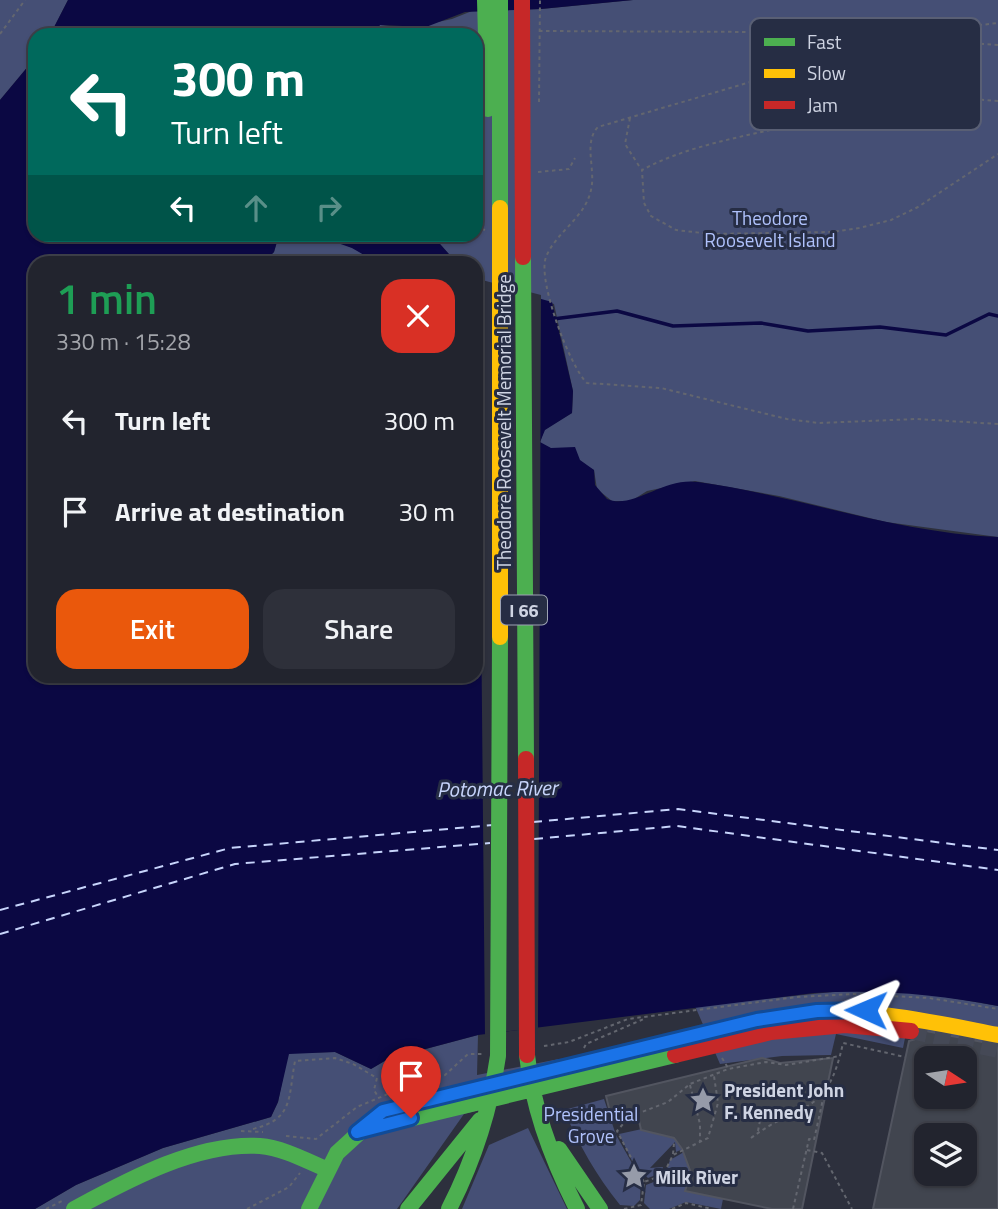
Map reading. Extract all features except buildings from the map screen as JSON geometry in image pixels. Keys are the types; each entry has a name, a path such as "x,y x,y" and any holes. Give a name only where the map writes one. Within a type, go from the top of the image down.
{"main road":[{"name":"Theodore Roosevelt Memorial Bridge","path":"485,0 487,104 498,274"},
{"name":"Theodore Roosevelt Memorial Bridge","path":"450,1207 472,1158 487,1111 496,1068 500,1019 500,0"},
{"name":"Theodore Roosevelt Memorial Bridge","path":"523,0 526,1029 535,1102 540,1118"},
{"path":"309,1209 326,1169 338,1149 383,1111 800,1012 882,1012 998,1035"},
{"path":"357,1132 779,1030 845,1025 911,1031"},
{"path":"408,1209 487,1111"},
{"path":"540,1118 551,1161 576,1209"},
{"name":"I 66","path":"540,1118 598,1205"},
{"path":"74,1209 154,1171 226,1149 267,1147 326,1169"}],"path":[{"path":"0,34 25,0"},
{"path":"525,25 566,29 750,32"},
{"path":"750,82 598,127 592,136 592,178 588,199 545,257 547,284 554,309 575,366 587,383 661,388 787,419 819,424 917,419 998,424"},
{"path":"631,117 626,125 625,144 642,170 644,203 651,216 676,230 710,234 831,232 891,220 918,207 998,154"},
{"path":"642,170 672,155 776,130"},
{"path":"537,172 569,169 575,158"},
{"path":"597,1046 583,1048 586,1044 647,1017"},
{"path":"569,1042 576,1050"},
{"path":"793,1209 809,1139 814,1140 824,1095 843,1043 905,1057"},
{"path":"311,1149 316,1139 343,1116 378,1097 446,1075 468,1054 482,1054"},
{"path":"646,1209 642,1205 644,1182 617,1131 629,1117 667,1102 690,1084 729,1069 766,1062 786,1065 840,1056"},
{"path":"252,1129 272,1124 283,1114 295,1061 335,1058 353,1064 377,1078 374,1090 378,1097"},
{"path":"673,1155 708,1138 718,1103 713,1075"},
{"path":"690,1084 700,1124 699,1142"},
{"path":"751,1138 824,1095"},
{"path":"757,1133 763,1105"},
{"path":"644,1182 663,1175 673,1155 674,1143"},
{"path":"807,1150 822,1153 852,1209"},
{"path":"247,1209 289,1187 301,1172"},
{"path":"672,1209 686,1203 712,1209"},
{"path":"624,1209 642,1205"}],"green space":[{"path":"0,0 68,0 54,28 28,28 28,66 0,100"},
{"name":"Theodore Roosevelt Island","path":"633,0 998,0 998,537 886,522 779,496 695,481 647,491 631,501 612,501 597,489 594,470 540,443 544,430 572,413 573,391 554,304 483,284 483,256 451,256 438,242 483,242 483,28 409,28 452,19 472,11 541,9"},
{"name":"Theodore Roosevelt Island","path":"380,25 409,28 378,28"},
{"path":"277,242 336,242 367,256 270,256"},
{"path":"852,990 929,994 998,1006 998,1059 977,1054 977,1046 940,1046 905,1038 903,1048 836,1034 831,1055 782,1056 720,1064 695,1006"},
{"path":"478,1035 477,1075 559,1059 561,1088 464,1114 397,1209 35,1209 76,1185 163,1148 271,1117 278,1102 288,1053 335,1052 371,1069 388,1059"},
{"name":"Presidential Grove","path":"604,1099 616,1135 641,1179 640,1200 634,1206 620,1205 611,1194 589,1159 564,1110"},
{"path":"697,1117 696,1143 676,1152 675,1142 650,1168 663,1167 661,1173 648,1178 633,1163 619,1134"},
{"path":"528,1128 567,1209 462,1209 489,1145"},
{"path":"684,1152 772,1209 723,1199 721,1209 686,1202 669,1209 650,1209 644,1203 646,1185 664,1178 670,1160"}],"water":[{"path":"68,0 633,0 541,9 465,12 426,27 380,25 378,28 54,28"},
{"name":"Potomac River","path":"28,66 28,242 277,242 270,256 28,256 28,683 483,683 483,283 552,302 573,391 572,413 545,430 540,442 551,448 575,447 580,460 594,470 595,485 607,499 627,500 673,484 698,482 922,529 998,537 998,1006 906,994 814,993 478,1035 388,1059 371,1069 335,1052 289,1054 278,1102 271,1117 163,1148 76,1185 35,1209 0,1209 0,100"},
{"path":"335,242 438,242 451,256 366,256"}],"pier":[{"path":"483,280 541,295 538,1028 500,1032 485,1037 482,683"}],"waterway":[{"path":"553,319 617,311 673,326 761,323 808,331 880,327 946,335 989,314 998,316"}],"ferry route":[{"path":"533,822 678,809 998,850"},
{"path":"0,910 230,848 493,825"},
{"path":"534,839 677,826 998,870"},
{"path":"0,934 235,864 490,843"}],"tunnel":[{"path":"911,1031 998,1050"}],"traffic: fast":[{"path":"485,0 488,109"},
{"path":"500,0 500,208"},
{"path":"523,257 526,759"},
{"path":"449,1209 480,1135 498,1056 500,637"},
{"path":"309,1209 337,1153 383,1111 767,1020"},
{"path":"527,1055 545,1134 577,1209"},
{"path":"363,1130 675,1055"},
{"path":"408,1209 480,1120"},
{"path":"74,1209 164,1165 212,1150 236,1146 277,1149 326,1169"},
{"path":"559,1149 600,1209"}],"traffic: slow":[{"path":"500,208 500,637"},
{"path":"767,1020 825,1012 854,1012 912,1019 998,1035"}],"traffic: jam":[{"path":"522,0 523,257"},
{"path":"526,759 527,1055"},
{"path":"675,1055 771,1032 845,1025 911,1031"}],"place":[{"name":"President John F. Kennedy","path":"703,1100"},
{"name":"Milk River","path":"634,1176"}],"route":[{"path":"411,1118 357,1132 383,1111 757,1020 800,1012 866,1010"}]}
